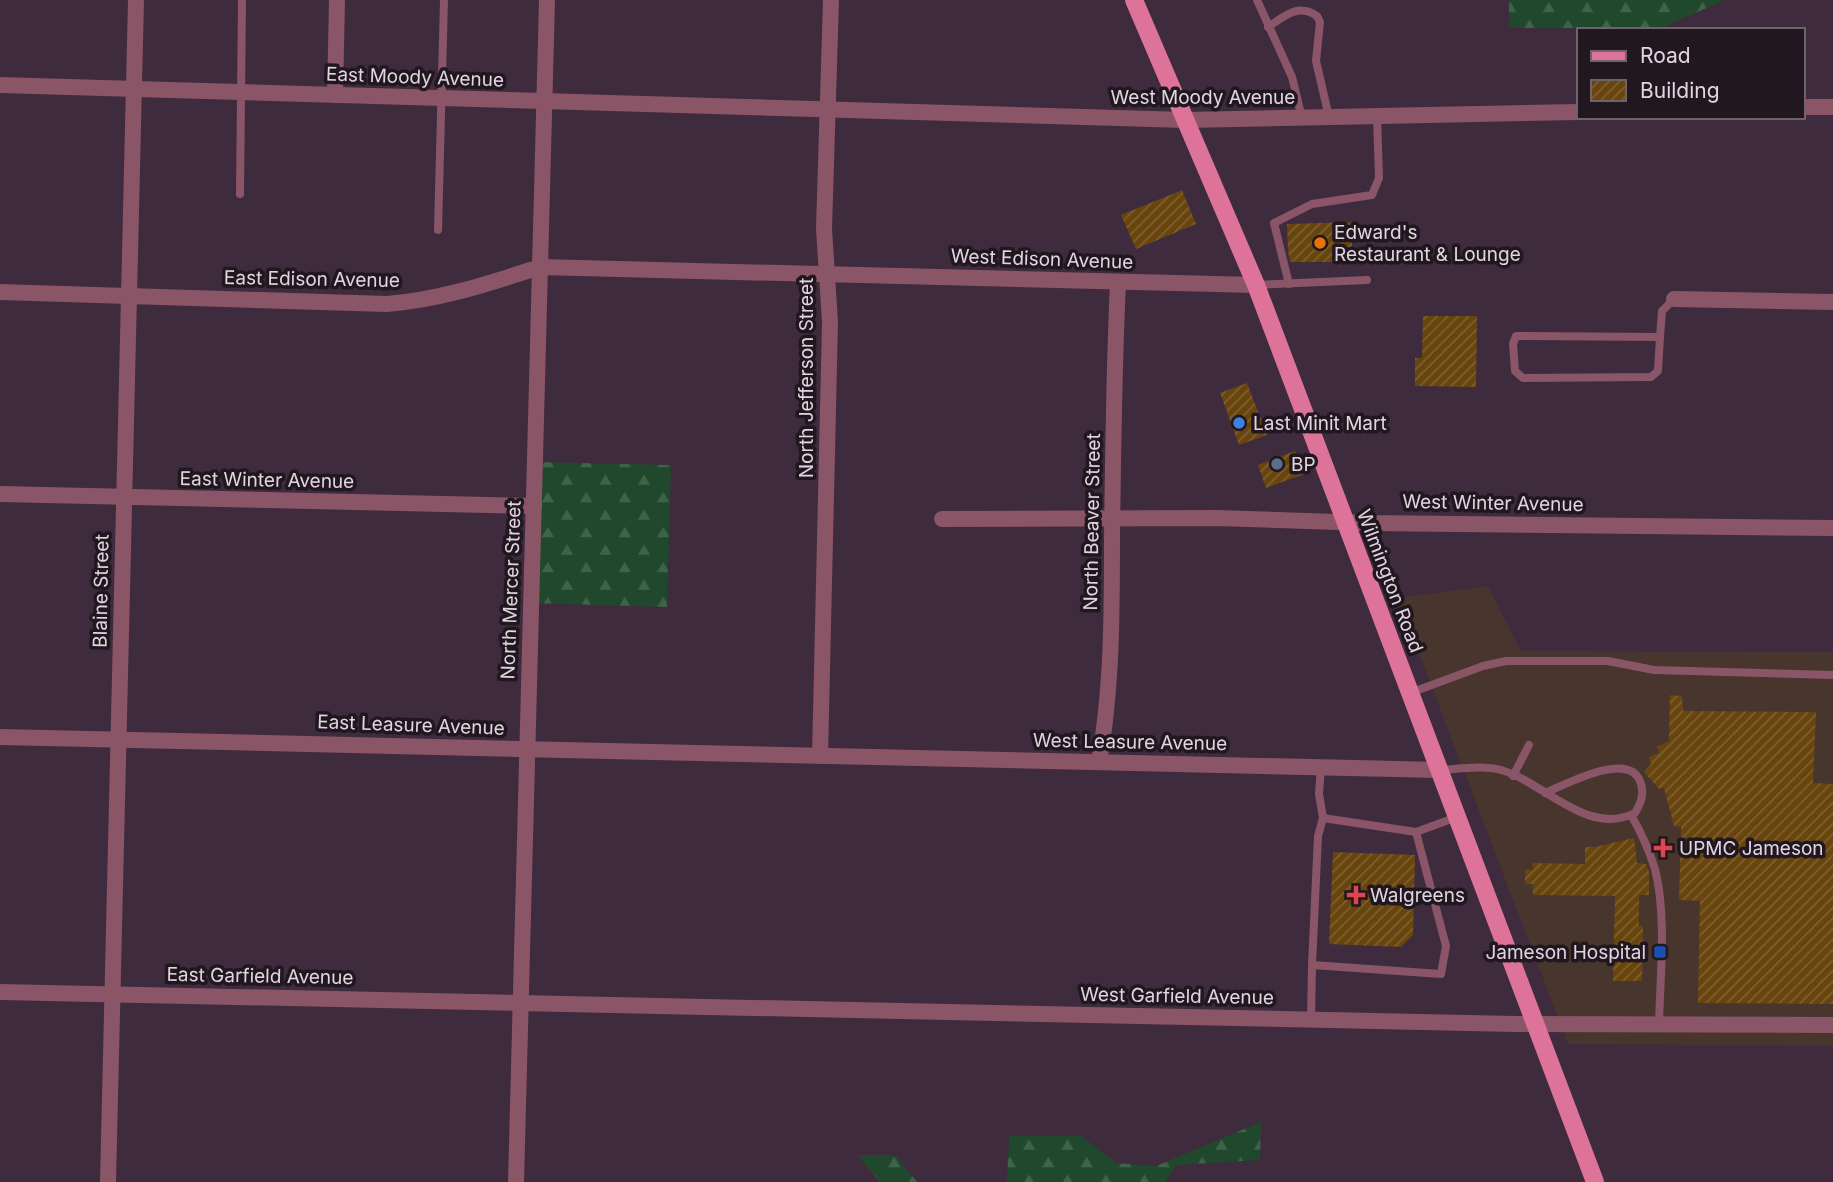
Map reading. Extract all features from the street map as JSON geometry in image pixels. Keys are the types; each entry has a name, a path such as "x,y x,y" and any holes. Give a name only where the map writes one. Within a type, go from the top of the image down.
{"main road":[{"name":"Wilmington Road","path":"1134,0 1256,285 1595,1182"}],"street":[{"name":"Blaine Street","path":"108,1182 136,0"},
{"path":"335,95 337,0"},
{"name":"North Mercer Street","path":"516,1182 547,0"},
{"name":"North Jefferson Street","path":"820,755 830,335 824,229 831,0"},
{"name":"East Moody Avenue","path":"0,85 828,111"},
{"path":"1805,107 1833,107"},
{"name":"West Moody Avenue","path":"828,111 1185,120 1577,112"},
{"name":"East Edison Avenue","path":"0,292 387,304 408,303 456,292 540,267 827,274"},
{"name":"West Edison Avenue","path":"827,274 1256,285"},
{"name":"North Beaver Street","path":"1099,762 1112,637 1114,348 1118,282"},
{"path":"1674,299 1833,302"},
{"name":"East Winter Avenue","path":"0,494 534,506"},
{"name":"West Winter Avenue","path":"942,519 1217,518 1833,528"},
{"name":"East Leasure Avenue","path":"0,737 820,755"},
{"name":"West Leasure Avenue","path":"820,755 1439,770"},
{"name":"East Garfield Avenue","path":"0,992 520,1002"},
{"name":"West Garfield Avenue","path":"520,1002 1535,1025 1833,1025"}],"lane":[{"path":"240,194 242,0"},
{"path":"438,230 444,0"},
{"path":"1257,0 1292,76 1302,118"},
{"path":"1268,27 1296,9 1317,16 1320,22 1316,61 1329,117"},
{"path":"1289,284 1274,223 1312,204 1371,195 1379,178 1377,116"},
{"path":"1256,285 1367,280"},
{"path":"1660,337 1516,336 1513,344 1514,371 1522,378 1651,377 1658,371 1662,310 1674,299"},
{"path":"1410,693 1483,666 1506,661 1608,661 1654,670 1833,675"},
{"path":"1513,776 1529,745"},
{"path":"1311,1020 1318,836 1323,818 1319,794 1321,767"},
{"path":"1439,770 1495,769 1580,812 1615,819 1631,815 1641,804 1643,794 1641,782 1628,769 1603,770 1545,793"},
{"path":"1631,815 1644,839 1655,871 1660,906 1659,1025"},
{"path":"1323,818 1416,832 1457,817"},
{"path":"1312,965 1441,974 1446,946 1416,832"}],"shaded area":[{"name":"UPMC Jameson","path":"1488,586 1521,651 1833,652 1833,1046 1568,1044 1398,598"}],"green space":[{"path":"1509,0 1725,0 1661,28 1509,28"},
{"path":"535,462 671,465 667,607 531,603"},
{"path":"1261,1122 1260,1160 1177,1165 1165,1182 1007,1182 1009,1136 1081,1136 1117,1163 1156,1166"},
{"path":"858,1155 895,1155 917,1182 880,1182"}],"building":[{"path":"1182,190 1196,224 1136,249 1121,215"},
{"name":"Edward's Restaurant & Lounge","path":"1352,222 1352,262 1290,262 1287,224"},
{"path":"1423,316 1477,316 1476,387 1415,386 1415,358 1422,358"},
{"path":"1247,383 1267,435 1239,445 1220,393"},
{"path":"1295,451 1304,474 1266,488 1258,465"},
{"path":"1670,695 1682,696 1683,711 1816,712 1813,783 1833,784 1833,1004 1698,1003 1700,901 1679,900 1681,827 1674,826 1664,788 1659,789 1644,772 1651,764 1649,757 1659,753 1657,747 1669,741"},
{"path":"1634,838 1637,863 1646,864 1649,872 1649,895 1639,895 1639,926 1643,926 1642,981 1613,981 1615,896 1533,895 1533,884 1525,884 1525,870 1533,870 1532,863 1585,864 1585,847"},
{"name":"Walgreens","path":"1333,852 1415,855 1413,935 1401,947 1329,944"}],"place":[{"name":"Edward's Restaurant & Lounge","path":"1320,243"},
{"name":"Last Minit Mart","path":"1239,423"},
{"name":"BP","path":"1277,464"},
{"name":"UPMC Jameson","path":"1663,848"},
{"name":"Walgreens","path":"1356,895"},
{"name":"Jameson Hospital","path":"1660,952"}]}
